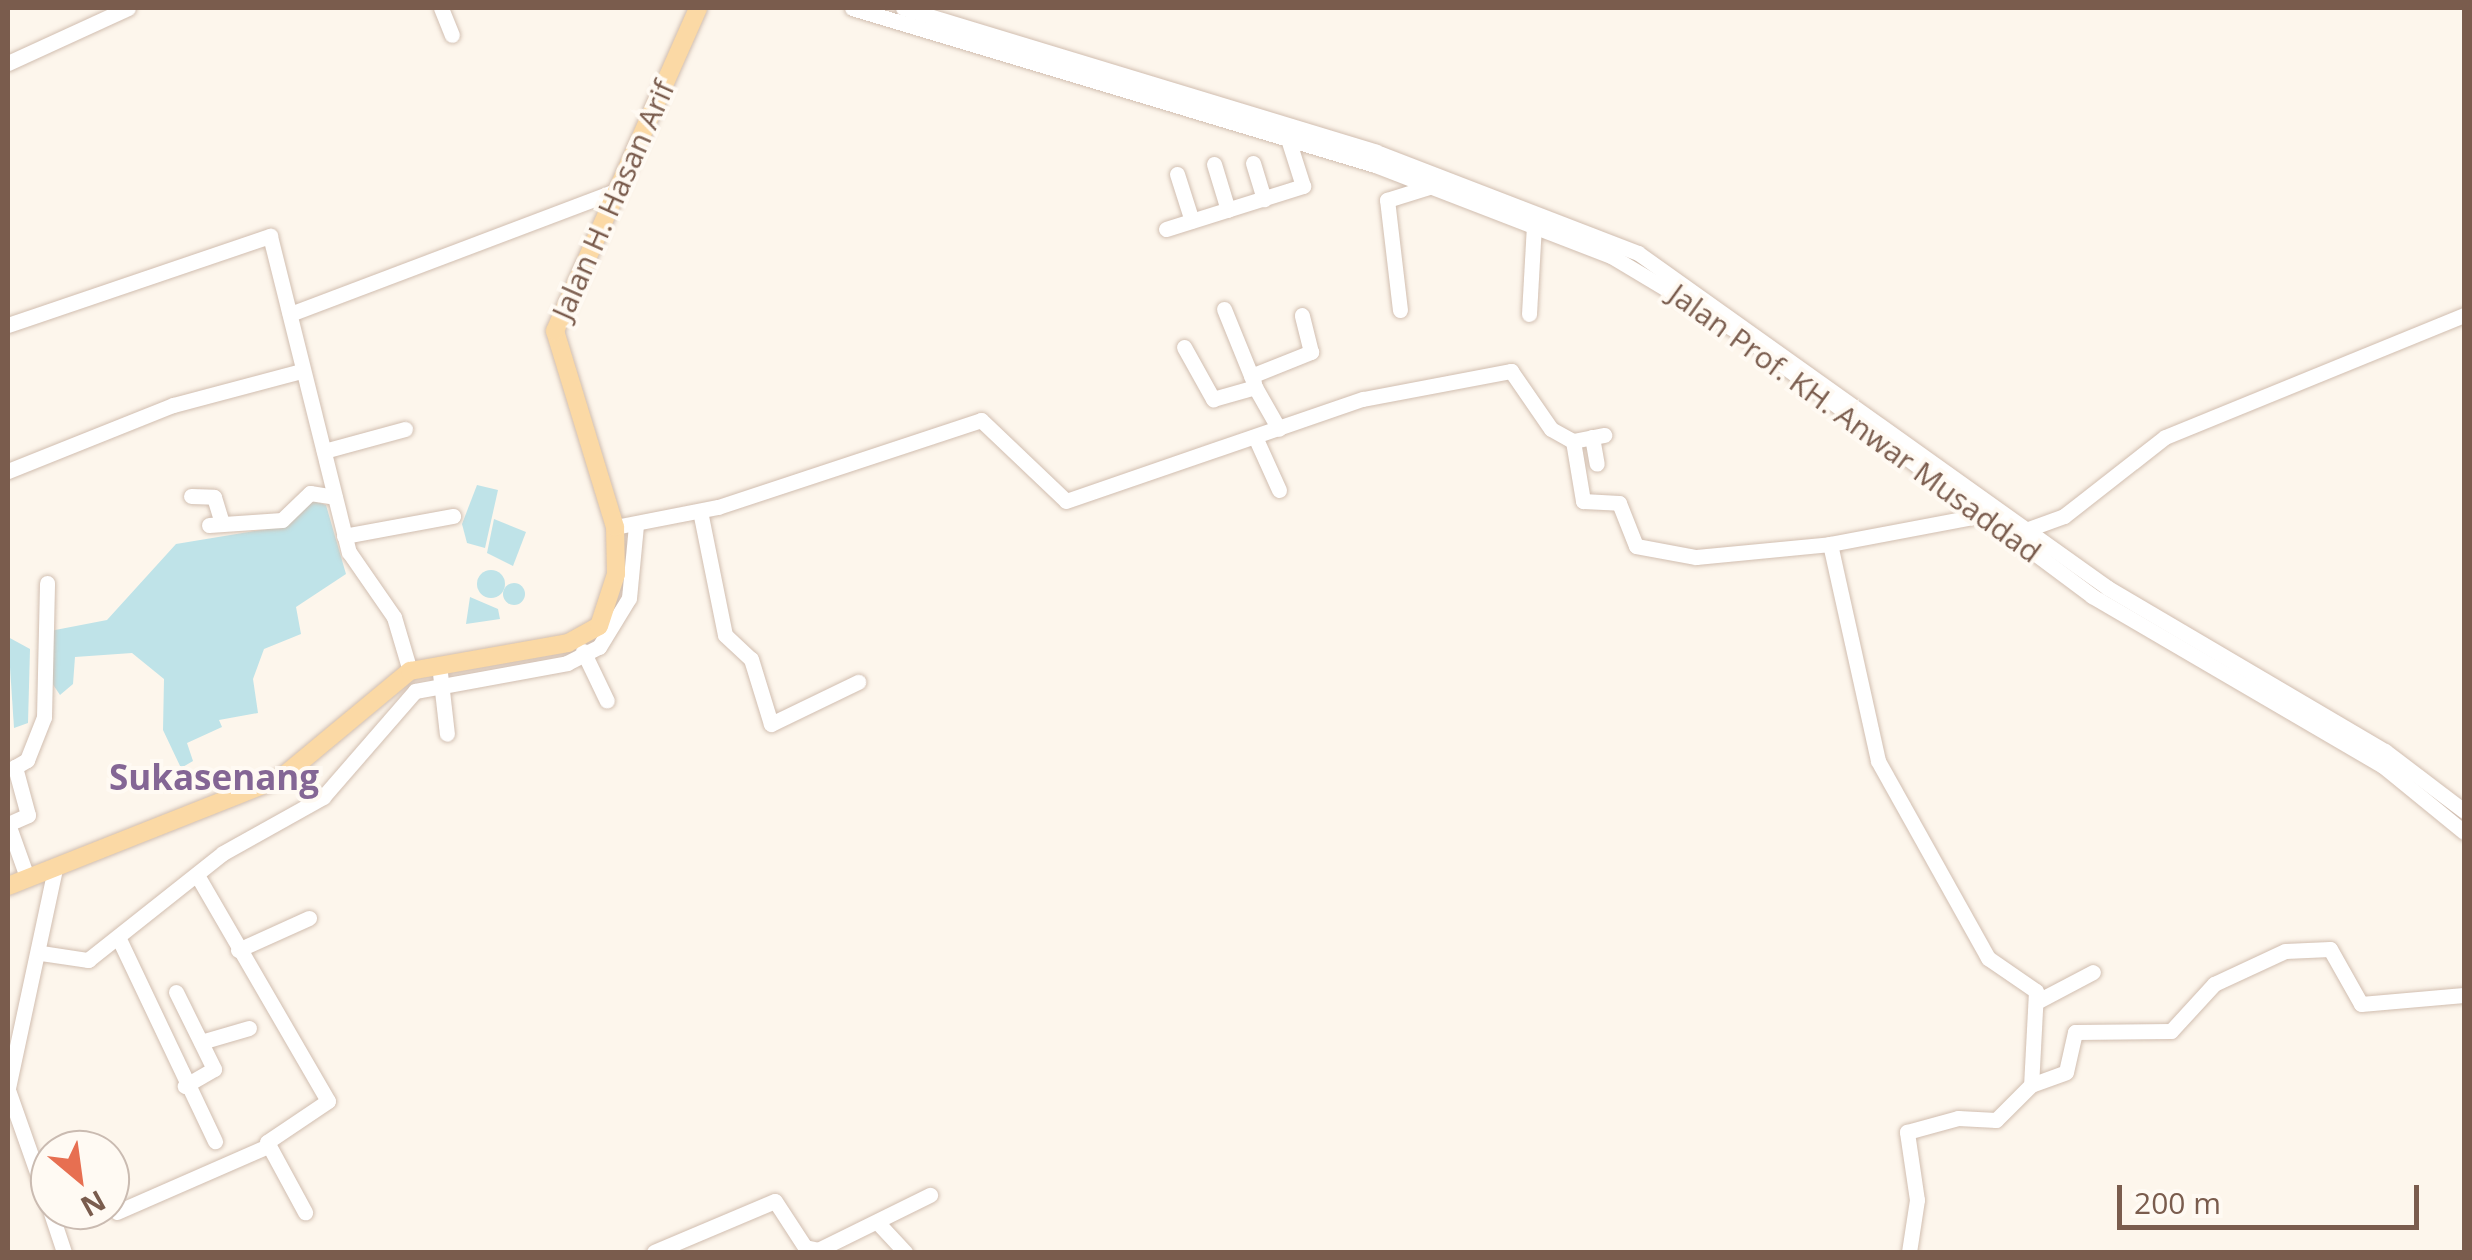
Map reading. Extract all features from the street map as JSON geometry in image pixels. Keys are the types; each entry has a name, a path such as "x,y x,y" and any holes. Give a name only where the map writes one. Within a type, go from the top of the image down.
{"main road":[{"name":"Jalan H. Hasan Arif","path":"581,649 607,609 626,526 555,334 611,193 698,8"},
{"path":"8,886 293,772 410,670 440,672 581,649"}],"street":[{"path":"8,63 128,8"},
{"path":"442,8 452,36"},
{"name":"Jalan Prof. KH. Anwar Musaddad","path":"852,8 1432,186 1476,196 1534,224 1616,250"},
{"name":"Jalan Prof. KH. Anwar Musaddad","path":"904,8 1476,196 1616,250 1908,451 2127,619 2383,766 2464,832"},
{"path":"1166,230 1303,186 1288,139"},
{"path":"1253,163 1264,198"},
{"path":"1214,164 1228,210"},
{"path":"1177,174 1192,222"},
{"path":"1400,310 1387,200 1432,186"},
{"path":"290,314 611,193"},
{"path":"1529,314 1534,224"},
{"path":"8,325 268,236 324,451 327,495 344,536 394,617 410,670"},
{"path":"1224,309 1253,382 1279,429"},
{"path":"1184,347 1213,400 1310,352 1302,315"},
{"path":"2019,534 2064,516 2165,437 2464,315"},
{"path":"8,471 172,405 302,371"},
{"path":"626,526 700,511 981,420 1064,501 1402,388 1511,371 1552,429 1574,442 1598,436 1597,464"},
{"path":"324,451 406,429"},
{"path":"1256,439 1280,490"},
{"path":"1574,442 1583,501 1619,502 1636,546 1696,558 1830,544 1983,515"},
{"name":"Jalan Prof. KH. Anwar Musaddad","path":"1908,451 1983,515 2207,652 2385,751 2464,812"},
{"path":"191,496 214,497 215,525 282,520 327,495"},
{"path":"700,511 725,636 751,659 771,724 858,682"},
{"path":"344,536 453,516"},
{"path":"1830,544 1878,762 1988,958 2032,984 2038,1001 2032,1085"},
{"path":"27,878 8,824 29,811 15,767 28,760 44,717 47,584"},
{"path":"581,649 607,701"},
{"path":"440,672 447,734"},
{"path":"41,953 80,962 119,939 197,876 331,790 404,699 440,672"},
{"path":"30,1152 8,1089 41,953 55,868"},
{"path":"130,1206 268,1146 328,1101 197,876"},
{"path":"238,950 309,918"},
{"path":"119,939 184,1086 215,1141"},
{"path":"1909,1252 1917,1188 1908,1132 1958,1118 1996,1120 2032,1085 2066,1072 2075,1032 2170,1030 2214,984 2285,951 2330,949 2361,1004 2464,996"},
{"path":"2038,1001 2093,972"},
{"path":"176,992 214,1068 184,1086"},
{"path":"201,1042 249,1028"},
{"path":"268,1146 305,1212"},
{"path":"654,1252 775,1201 810,1250 878,1223 930,1196"},
{"path":"878,1223 906,1252"}],"water":[{"path":"477,485 498,490 485,548 467,543 462,524"},
{"path":"305,498 326,505 346,574 296,607 301,634 264,649 253,679 258,713 219,720 222,727 187,743 193,761 181,768 163,730 164,679 132,653 75,657 73,684 60,695 50,680 50,631 107,620 176,544 279,527"},
{"path":"494,519 526,532 513,566 487,553"},
{"path":"491,570 501,574 505,584 501,594 491,598 481,594 477,584 481,574"},
{"path":"514,583 522,586 522,602 514,605 506,602 503,594 506,586"},
{"path":"470,597 498,609 500,619 466,624"},
{"path":"8,637 30,649 28,723 14,728"}],"district":[{"name":"Sukasenang","path":"214,777"}]}
